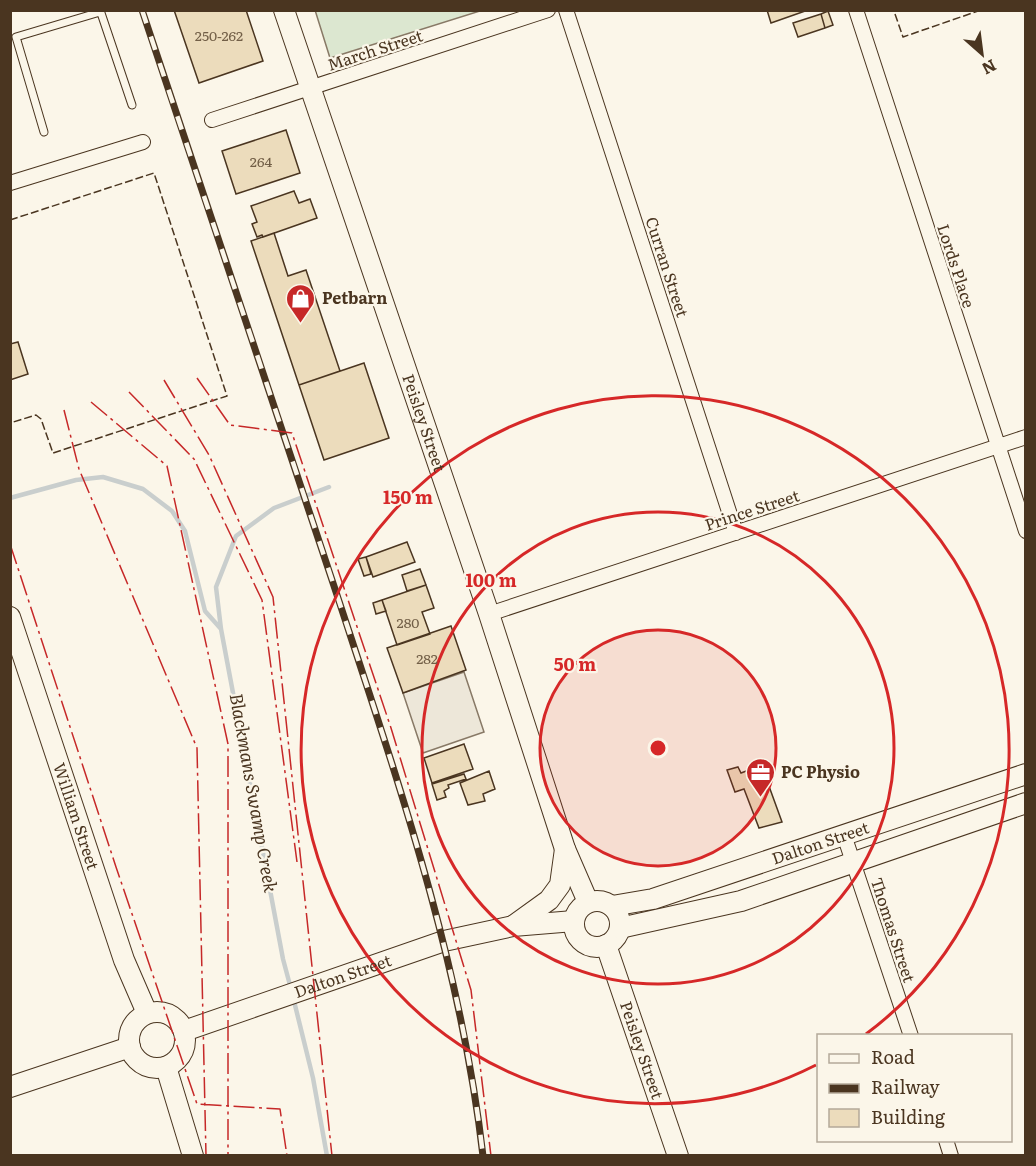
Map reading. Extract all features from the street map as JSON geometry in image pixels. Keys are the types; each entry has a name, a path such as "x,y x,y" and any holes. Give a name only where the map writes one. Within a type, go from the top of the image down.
{"main road":[{"name":"Peisley Street","path":"284,10 489,614 565,849 588,902"},
{"name":"William Street","path":"10,617 124,960 147,1013"},
{"name":"Dalton Street","path":"612,906 653,899 1026,774"},
{"name":"Dalton Street","path":"620,928 741,901 1026,802"},
{"path":"513,926 549,900 560,885 565,849"},
{"path":"601,901 612,906 617,912 620,928 617,935 606,945 592,947 580,941 576,935 574,921 578,910 588,902 601,901"},
{"name":"Dalton Street","path":"184,1031 444,941 513,926 574,921"},
{"name":"Peisley Street","path":"606,945 678,1155"},
{"path":"165,1012 174,1016 184,1031 184,1048 180,1056 166,1067 157,1068 140,1062 130,1047 129,1039 134,1023 147,1013 165,1012"},
{"path":"10,1087 130,1047"},
{"path":"166,1067 193,1155"}],"street":[{"name":"March Street","path":"212,120 548,10"},
{"name":"Curran Street","path":"566,10 736,533"},
{"name":"Lords Place","path":"856,10 1026,531"},
{"path":"10,183 143,142"},
{"name":"Prince Street","path":"489,614 1026,437"},
{"name":"Thomas Street","path":"844,835 911,1034"}],"lane":[{"path":"44,132 16,37 100,11 132,105"}],"green space":[{"path":"315,10 480,10 480,11 330,58"}],"shaded area":[{"path":"464,672 484,732 423,753 403,693"}],"building":[{"path":"174,10 246,10 263,61 199,83"},
{"path":"767,10 808,10 771,23"},
{"path":"828,11 833,25 825,28 821,14"},
{"path":"821,14 825,28 798,37 793,23"},
{"path":"286,130 300,173 236,194 222,151"},
{"path":"294,191 299,203 310,199 317,218 263,237 262,235 257,237 252,224 257,222 251,206"},
{"name":"Petbarn","path":"274,233 288,276 306,270 340,371 299,385 251,241"},
{"path":"18,342 28,374 10,380 10,344"},
{"path":"364,363 389,438 324,460 299,385"},
{"path":"407,542 415,562 373,577 366,557"},
{"path":"366,557 371,574 364,576 358,559"},
{"path":"420,569 426,585 407,591 402,575"},
{"path":"426,585 434,608 422,612 430,634 397,645 382,600"},
{"path":"382,600 386,611 376,614 373,603"},
{"path":"451,626 466,670 403,693 387,648"},
{"path":"464,744 473,769 432,783 424,758"},
{"name":"PC Physio","path":"738,767 741,773 749,770 758,793 770,789 782,822 759,828 744,789 735,792 727,770"},
{"path":"489,771 495,789 483,794 485,801 468,805 460,783"},
{"path":"464,774 466,779 448,785 449,788 444,791 446,797 437,800 432,784"}],"waterway":[{"path":"10,498 76,480 103,477 143,489 172,511 185,531 205,611 221,629"},
{"name":"Blackmans Swamp Creek","path":"291,989 283,959 221,629 216,587 236,536 274,508 329,487"},
{"name":"Blackmans Swamp Creek","path":"293,997 313,1078 327,1156"}],"railway":[{"path":"142,10 383,735 425,873 460,1013 483,1156"}],"fence":[{"path":"895,14 903,37 981,10"},
{"path":"10,220 154,173 227,396 53,453 41,419 36,415 10,423"}],"power":[{"path":"197,378 230,425 292,433 391,728 471,990 491,1156"},
{"path":"164,380 209,455 273,597 332,1156"},
{"path":"129,392 194,459 262,600 297,862"},
{"path":"91,402 167,466 228,744 228,1156"},
{"path":"64,410 79,469 197,748 206,1156"},
{"path":"10,544 197,1104 280,1109 287,1156"}],"place":[{"name":"Petbarn","path":"301,324"},
{"name":"PC Physio","path":"760,798"}]}
